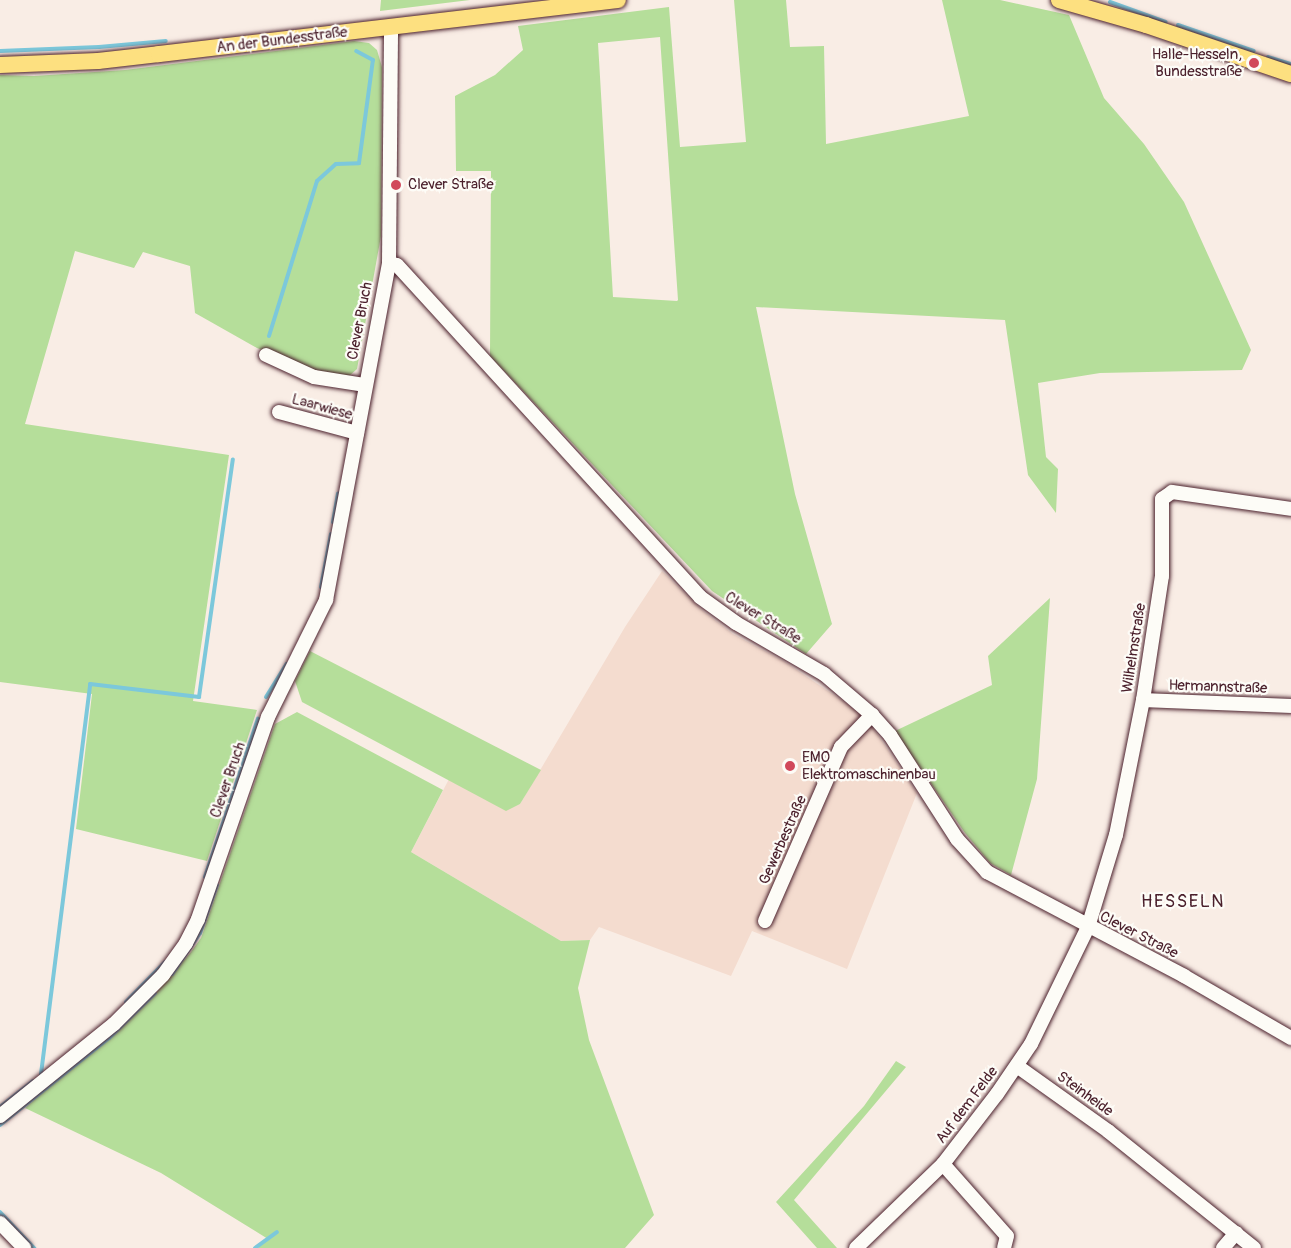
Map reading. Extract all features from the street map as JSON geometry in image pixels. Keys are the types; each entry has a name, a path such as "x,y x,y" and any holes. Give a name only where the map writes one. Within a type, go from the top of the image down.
{"main road":[{"name":"An der Bundesstraße","path":"0,65 98,61 618,0"},
{"path":"1059,0 1136,21 1291,75"}],"street":[{"path":"389,263 391,28"},
{"name":"Clever Bruch","path":"0,1116 95,1041 130,1009 168,969 192,932 268,717 326,600 389,263"},
{"name":"Clever Straße","path":"389,263 397,265 405,273 700,597 736,624 824,674 872,715 890,735 957,840 987,872 1184,976 1291,1038"},
{"path":"266,355 314,377 365,385"},
{"name":"Laarwiese","path":"279,412 357,433"},
{"name":"Wilhelmstraße","path":"1088,927 1116,835 1143,700 1162,576 1162,500 1172,492 1291,509"},
{"name":"Hermannstraße","path":"1143,700 1291,706"},
{"name":"Gewerbestraße","path":"765,921 842,747 872,715"},
{"path":"1017,1066 1088,927"},
{"name":"Auf dem Felde","path":"856,1248 944,1164 1017,1066"},
{"name":"Steinheide","path":"1017,1066 1108,1131 1254,1248"},
{"name":"Auf dem Felde","path":"944,1164 1007,1236 1004,1248"},
{"path":"0,1223 24,1248"},
{"path":"1223,1248 1236,1233"}],"shaded area":[{"path":"662,571 703,611 733,634 785,662 865,716 917,793 847,969 752,931 731,976 599,927 590,940 561,941 411,852 449,779 506,810 520,804 625,627"}],"green space":[{"path":"381,0 470,0 380,11"},
{"path":"734,0 786,0 790,47 824,46 826,144 969,116 942,0 1000,0 1069,15 1104,98 1144,144 1184,202 1251,350 1242,370 1100,373 1038,383 1046,457 1058,469 1056,513 1028,475 1005,320 756,307 795,494 832,624 806,654 712,591 490,356 491,171 456,171 455,96 495,75 523,50 518,26 669,7 680,147 746,142","holes":["660,37 678,300 613,297 598,43"]},
{"path":"354,41 369,43 377,50 382,67 381,236 357,369 348,377 320,372 257,348 195,313 190,266 143,252 134,268 75,251 25,424 229,455 193,701 257,710 207,861 76,829 92,694 0,682 0,75 34,76 125,70"},
{"path":"1050,598 1037,779 1011,875 990,863 965,833 895,731 992,685 988,656"},
{"path":"310,651 541,770 520,804 506,811 302,702 295,681"},
{"path":"297,712 443,790 411,852 561,941 590,940 578,988 589,1040 654,1215 625,1248 258,1248 268,1239 161,1173 25,1108 151,999 201,938 275,724"},
{"path":"896,1061 906,1067 794,1200 837,1248 817,1248 776,1202 864,1106"}],"waterway":[{"path":"1110,2 1166,22"},
{"path":"1178,25 1254,51"},
{"path":"0,51 99,47 166,41"},
{"path":"269,336 317,181 336,164 359,163 373,60 356,51"},
{"path":"1268,57 1291,64"},
{"path":"41,1074 90,684 199,697 233,459"},
{"path":"333,522 338,493"},
{"path":"321,587 331,534"},
{"path":"266,697 287,664"},
{"path":"205,877 258,719"},
{"path":"172,974 200,933 217,885"},
{"path":"126,1002 165,962"},
{"path":"0,1125 109,1038 155,993"},
{"path":"0,1107 33,1081"},
{"path":"0,1212 34,1248"},
{"path":"255,1248 277,1232"}],"place":[{"name":"Halle-Hesseln, Bundesstraße","path":"1254,63"},
{"name":"Clever Straße","path":"396,185"},
{"name":"EMO Elektromaschinenbau","path":"790,766"}],"district":[{"name":"HESSELN","path":"1183,902"}]}
